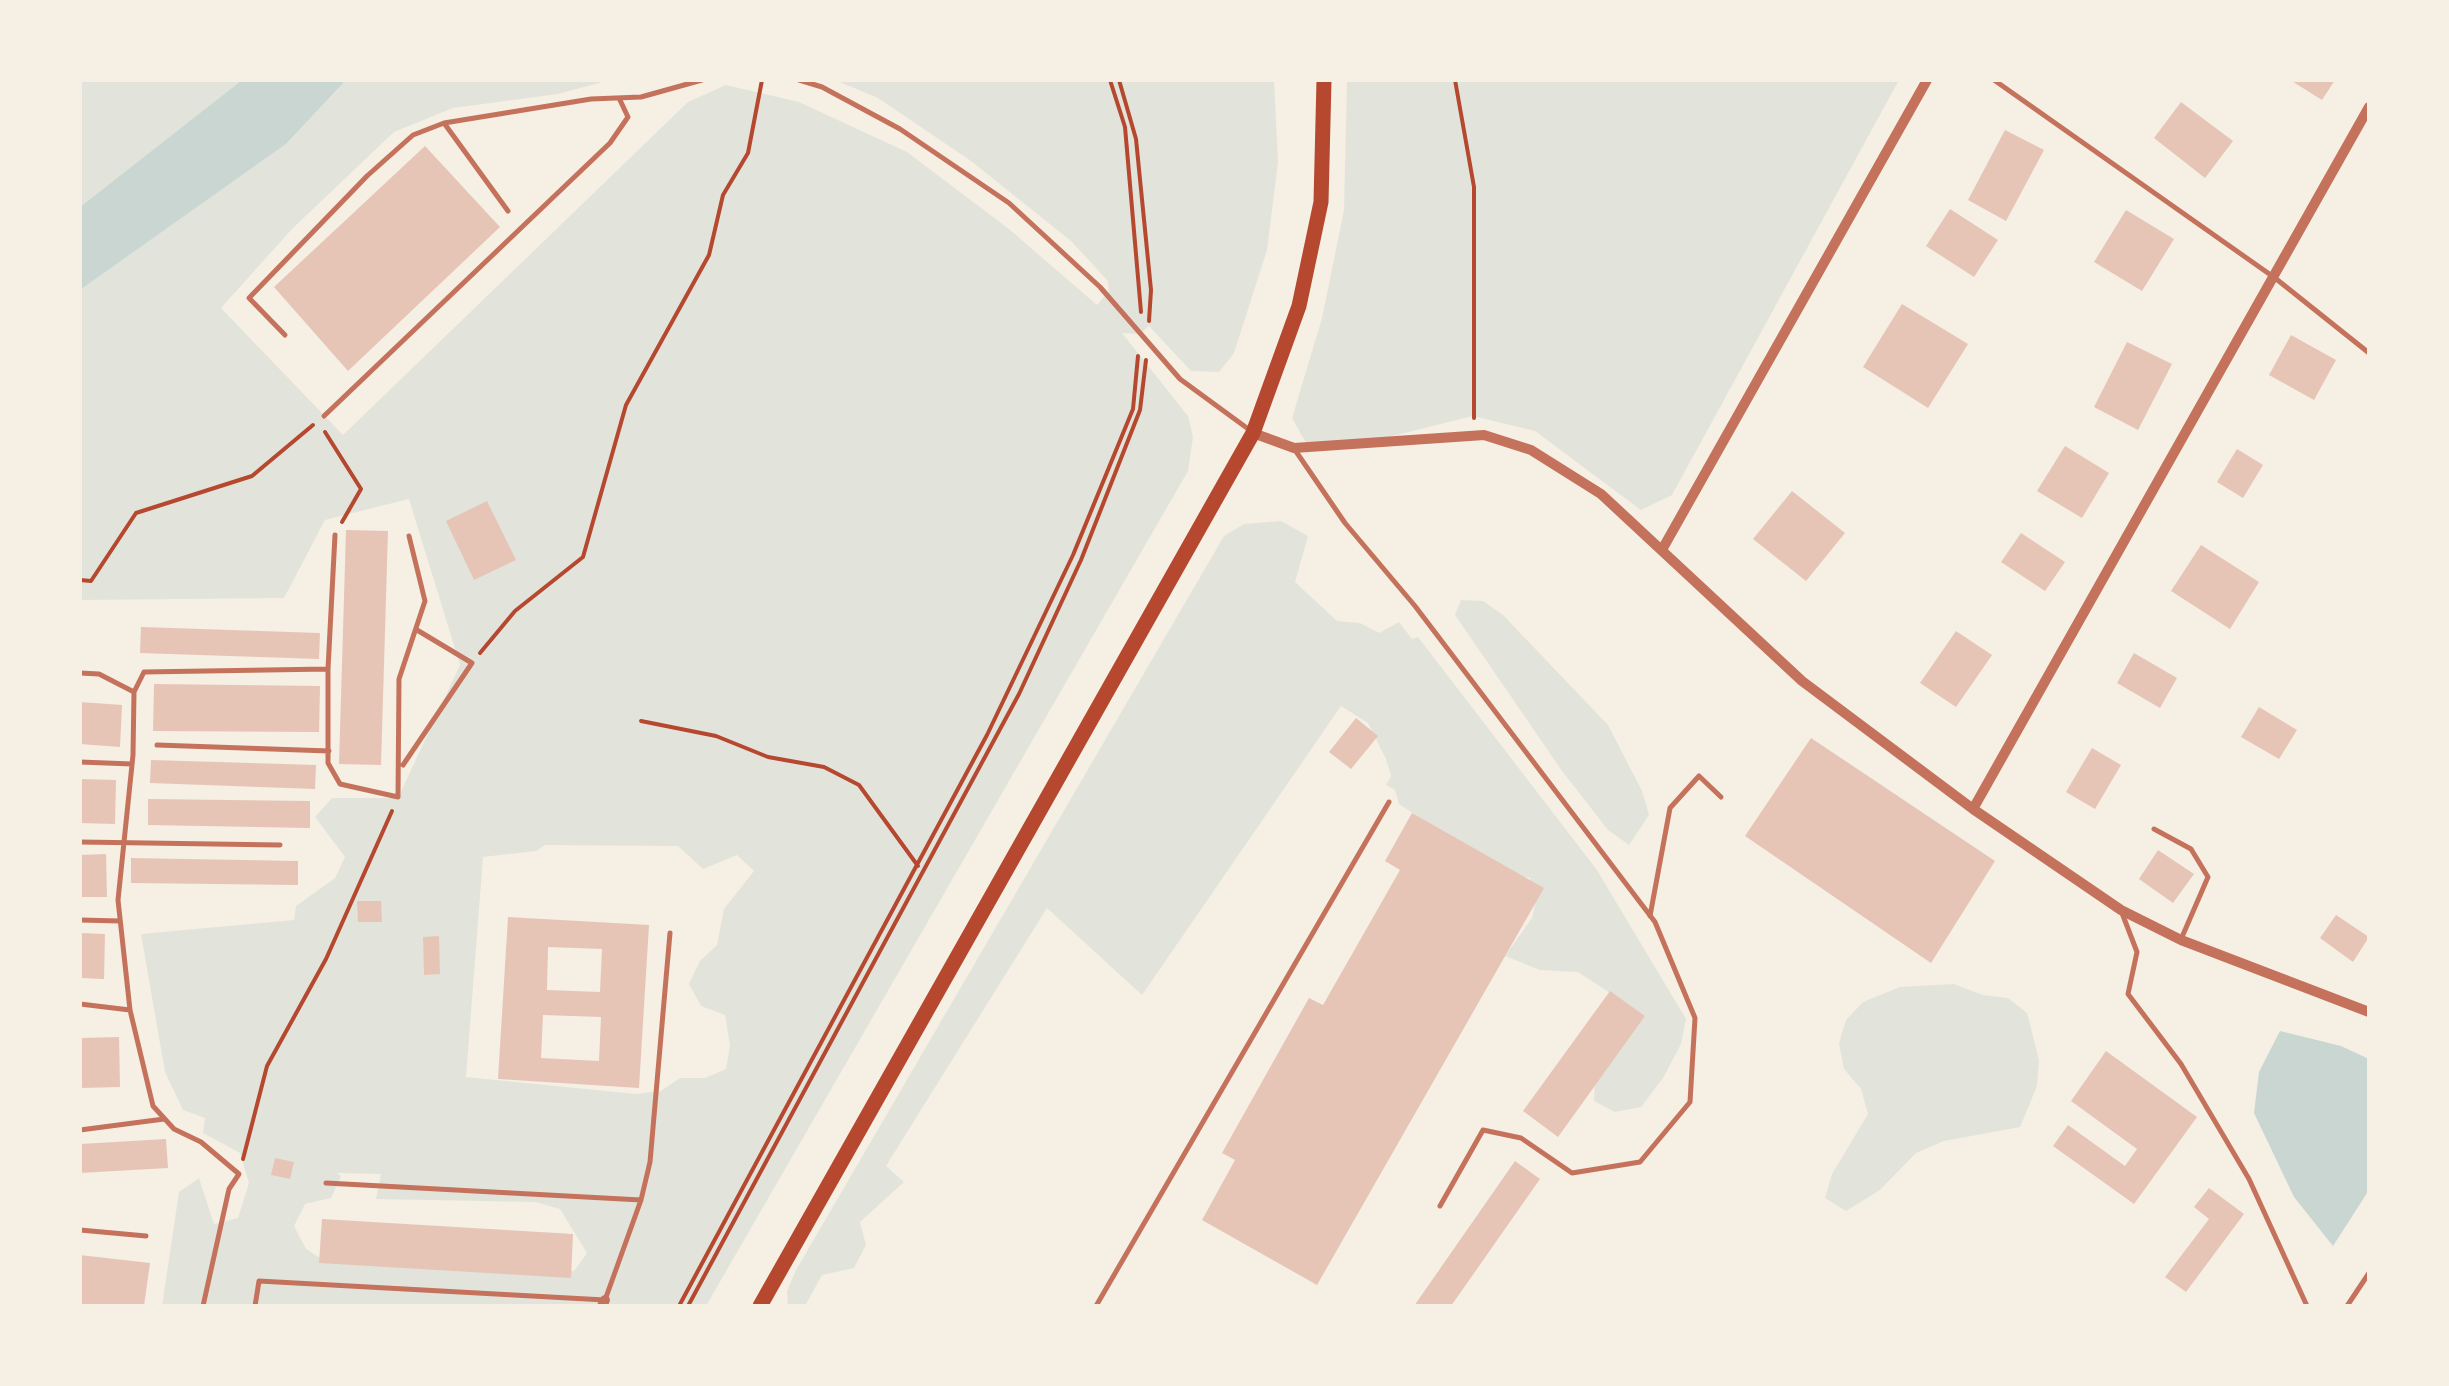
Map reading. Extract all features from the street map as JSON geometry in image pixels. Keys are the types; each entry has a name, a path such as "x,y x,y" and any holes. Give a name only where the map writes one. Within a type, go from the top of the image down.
{"main road":[{"path":"760,1306 1254,432 1299,306 1321,202 1324,80"}],"street":[{"path":"1664,548 1928,80"},
{"path":"1974,809 2369,107"},
{"path":"1254,432 1294,448 1484,435 1532,450 1601,494 1664,548 1802,681 1974,809 2121,910 2181,940 2369,1012"}],"lane":[{"path":"284,335 249,298 367,176 413,135 444,123 641,97 702,80"},
{"path":"799,80 822,86 900,129 1009,203 1100,288 1180,379 1254,432"},
{"path":"1994,80 2275,278 2369,354"},
{"path":"324,416 610,143 628,118 618,98"},
{"path":"444,123 508,210"},
{"path":"1294,448 1345,523 1415,606 1650,916 1695,1018 1690,1102 1640,1162 1572,1172 1521,1138 1483,1130 1440,1206"},
{"path":"335,535 328,763 340,784 398,797 402,768 399,680 425,601 409,536"},
{"path":"402,768 472,663 417,630"},
{"path":"203,1306 230,1188 239,1174 164,1118 154,1106 130,1010 120,921 134,692 144,672 328,669"},
{"path":"80,673 99,674 134,692"},
{"path":"157,745 329,751"},
{"path":"80,762 132,764"},
{"path":"1650,916 1670,808 1699,776 1721,797"},
{"path":"1096,1306 1390,802"},
{"path":"2154,828 2191,850 2208,877 2181,940"},
{"path":"80,842 280,845"},
{"path":"2121,910 2137,952 2128,994 2181,1064 2249,1179 2307,1306"},
{"path":"80,920 120,921"},
{"path":"255,1306 259,1281 603,1303 641,1200 650,1162 670,933"},
{"path":"80,1004 130,1010"},
{"path":"80,1130 164,1118"},
{"path":"326,1182 641,1200"},
{"path":"80,1230 146,1236"},
{"path":"2347,1306 2369,1273"}],"path":[{"path":"472,663 515,611 583,557 626,405 710,255 723,196 748,152 762,80"},
{"path":"679,1306 987,735 1073,554 1133,409 1141,276 1125,127 1110,80"},
{"path":"688,1306 1020,694 1082,560 1140,410 1151,290 1136,139 1119,80"},
{"path":"1455,80 1474,187 1473,416 1484,435"},
{"path":"80,580 90,581 136,513 252,476 318,421 360,489 335,535"},
{"path":"641,721 716,736 768,757 824,767 859,785 918,866"},
{"path":"239,1174 268,1066 326,959 398,797"}],"shaded area":[{"path":"80,80 242,80 80,207"},
{"path":"242,80 346,80 286,144 80,290 80,207"},
{"path":"346,80 610,80 558,94 453,108 394,132 292,229 221,308 343,435 688,102 726,85 799,102 907,152 1009,229 1097,305 1109,291 1108,281 1071,241 971,161 878,98 835,80 1274,80 1278,162 1267,250 1234,353 1219,372 1191,371 1149,326 1140,334 1122,333 1188,416 1193,437 1188,471 706,1306 162,1306 179,1192 199,1178 214,1224 238,1218 249,1183 240,1153 203,1133 205,1118 183,1110 165,1072 141,934 294,920 296,906 335,878 345,857 315,817 332,798 398,798 460,665 409,499 325,520 284,598 80,600 80,290 286,144","holes":["545,845 678,846 703,869 737,855 754,871 724,909 717,945 700,961 689,984 701,1006 725,1015 730,1045 726,1069 705,1078 680,1078 661,1091 636,1094 466,1077 483,857 536,851","337,1173 381,1174 376,1199 535,1202 560,1209 587,1253 574,1271 328,1263 306,1249 294,1226 305,1204 331,1198 341,1176"]},
{"path":"1347,80 1899,80 1672,495 1641,510 1535,431 1473,416 1344,448 1309,448 1292,418 1322,318 1344,210"},
{"path":"1281,521 1308,536 1295,582 1337,621 1360,623 1379,633 1399,622 1412,639 1418,637 1597,870 1686,1019 1681,1044 1663,1078 1641,1107 1615,1112 1594,1101 1595,1075 1645,1016 1578,972 1540,970 1505,956 1532,918 1537,895 1530,878 1504,873 1399,804 1395,790 1386,785 1391,776 1368,723 1341,706 1142,995 1047,908 886,1166 904,1182 860,1222 866,1245 854,1268 822,1275 805,1306 788,1306 787,1291 796,1270 1224,536 1244,524"},
{"path":"1461,600 1483,601 1503,615 1608,725 1642,791 1649,815 1629,845 1608,830 1562,771 1455,615"},
{"path":"1954,984 1983,995 2008,998 2027,1013 2039,1060 2037,1086 2020,1127 1944,1141 1916,1153 1880,1190 1846,1211 1825,1198 1832,1174 1868,1114 1861,1089 1844,1069 1839,1043 1846,1020 1863,1002 1900,987"},
{"path":"2280,1031 2341,1046 2369,1059 2369,1190 2333,1246 2294,1197 2254,1113 2259,1072"}],"building":[{"path":"2290,80 2335,80 2322,100"},
{"path":"2181,102 2233,141 2205,178 2154,138"},
{"path":"2005,130 2044,150 2006,221 1968,200"},
{"path":"425,146 500,227 348,371 274,287"},
{"path":"1950,209 1998,240 1974,277 1926,246"},
{"path":"2126,210 2174,239 2142,291 2094,262"},
{"path":"1902,304 1968,344 1928,408 1863,367"},
{"path":"2291,335 2336,360 2314,400 2269,375"},
{"path":"2127,342 2172,364 2138,430 2094,407"},
{"path":"2065,446 2109,473 2082,518 2037,491"},
{"path":"2237,449 2263,465 2243,498 2217,482"},
{"path":"1792,491 1845,533 1806,581 1753,539"},
{"path":"487,501 516,560 474,580 446,521"},
{"path":"346,530 388,531 381,765 339,764"},
{"path":"2021,533 2065,562 2045,591 2001,562"},
{"path":"2201,545 2259,582 2230,629 2171,591"},
{"path":"141,627 320,633 319,659 140,653"},
{"path":"1956,631 1992,655 1956,707 1920,683"},
{"path":"2134,653 2177,678 2160,708 2117,683"},
{"path":"154,684 320,686 319,732 153,731"},
{"path":"80,702 122,705 120,747 80,744"},
{"path":"2259,707 2297,730 2279,759 2241,737"},
{"path":"1356,718 1378,736 1351,769 1329,752"},
{"path":"1811,738 1995,861 1931,963 1745,836"},
{"path":"2092,748 2121,765 2095,809 2066,792"},
{"path":"151,760 316,765 315,789 150,783"},
{"path":"80,779 116,780 115,824 80,823"},
{"path":"148,799 310,801 310,828 148,825"},
{"path":"1412,813 1544,888 1317,1285 1202,1220 1235,1160 1222,1153 1309,998 1323,1005 1400,870 1385,861"},
{"path":"2158,850 2194,874 2173,903 2139,879"},
{"path":"106,854 107,897 80,897 80,855"},
{"path":"131,858 298,861 298,885 131,883"},
{"path":"357,901 381,901 382,922 358,922"},
{"path":"2336,915 2369,937 2353,962 2320,938"},
{"path":"508,917 649,925 639,1088 498,1079","holes":["548,947 602,949 600,992 547,990","543,1015 601,1017 599,1061 541,1058"]},
{"path":"80,933 105,934 104,979 80,978"},
{"path":"439,936 440,974 424,975 423,937"},
{"path":"1610,991 1645,1016 1558,1137 1523,1111"},
{"path":"119,1037 120,1087 80,1088 80,1038"},
{"path":"2106,1051 2197,1117 2134,1204 2053,1146 2068,1125 2125,1166 2137,1149 2071,1101"},
{"path":"166,1139 168,1168 80,1173 80,1144"},
{"path":"275,1158 294,1162 290,1179 271,1175"},
{"path":"1515,1161 1540,1179 1451,1306 1414,1306"},
{"path":"2209,1188 2244,1214 2186,1292 2165,1277 2209,1219 2194,1207"},
{"path":"322,1219 573,1234 571,1278 319,1263"},
{"path":"80,1255 150,1263 144,1306 80,1306"}]}
